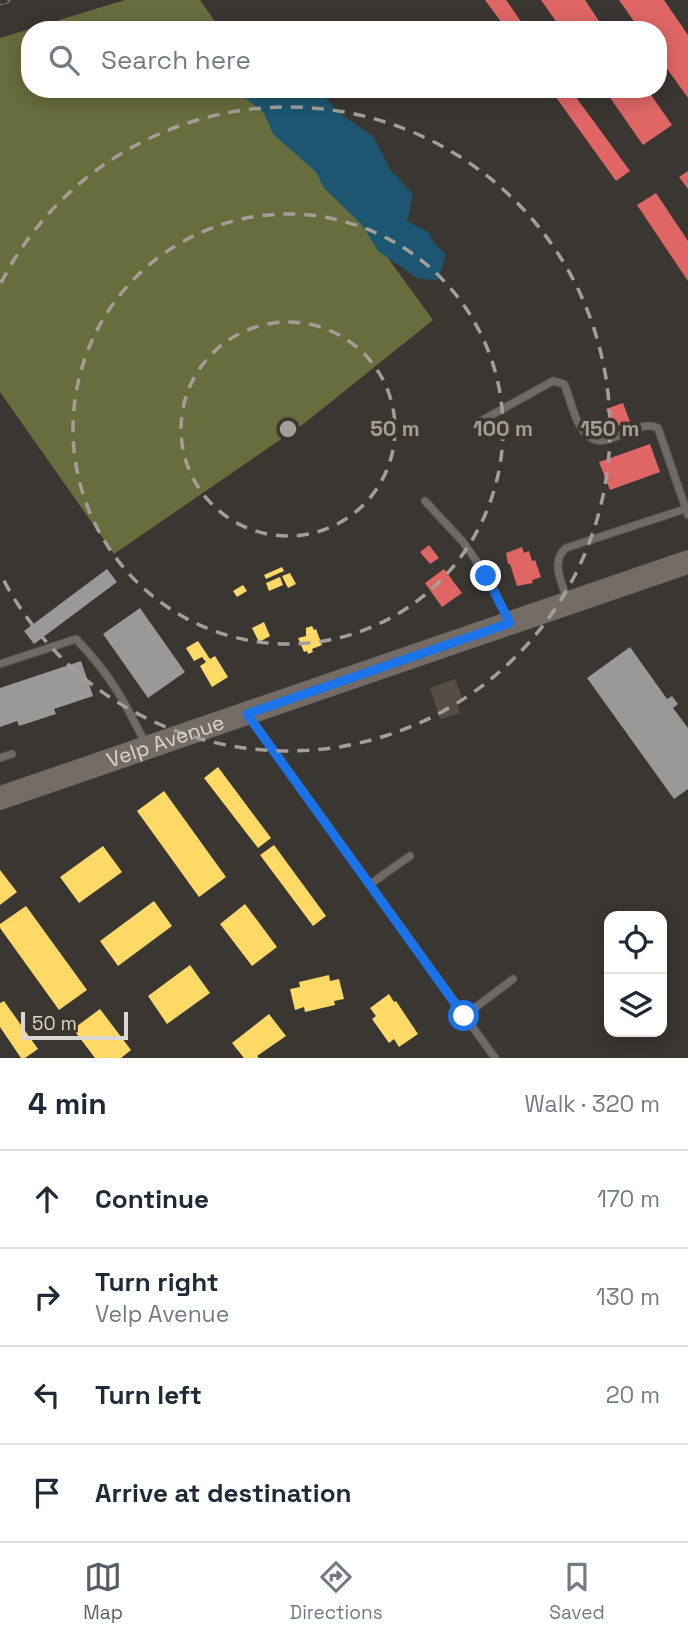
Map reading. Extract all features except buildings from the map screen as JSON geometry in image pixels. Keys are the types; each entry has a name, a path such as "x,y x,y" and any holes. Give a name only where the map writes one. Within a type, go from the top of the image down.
{"main road":[{"name":"Velp Avenue","path":"0,798 688,562"}],"lane":[{"path":"479,422 553,381 564,384 581,427 587,436 593,439 605,440 647,426 657,428 687,510 566,548 561,552 557,563 568,603"},
{"path":"425,501 463,542 486,576 510,623"},
{"path":"0,664 76,639 95,659 121,695 148,748"},
{"path":"247,714 495,1058"},
{"path":"0,758 12,754"},
{"path":"369,885 410,856"},
{"path":"464,1016 513,979"}],"green space":[{"path":"125,0 200,0 215,21 56,21"},
{"path":"21,32 21,98 272,98 433,320 306,422 114,554 0,392 0,38"}],"water":[{"path":"245,98 326,98 340,114 373,136 391,171 413,194 407,221 428,232 435,244 446,254 438,280 419,279 378,251 363,226 324,188 316,172 273,134 264,113"}],"railway":[{"path":"0,2 7,0"}],"route":[{"path":"464,1016 247,714 510,623 486,576"}]}
